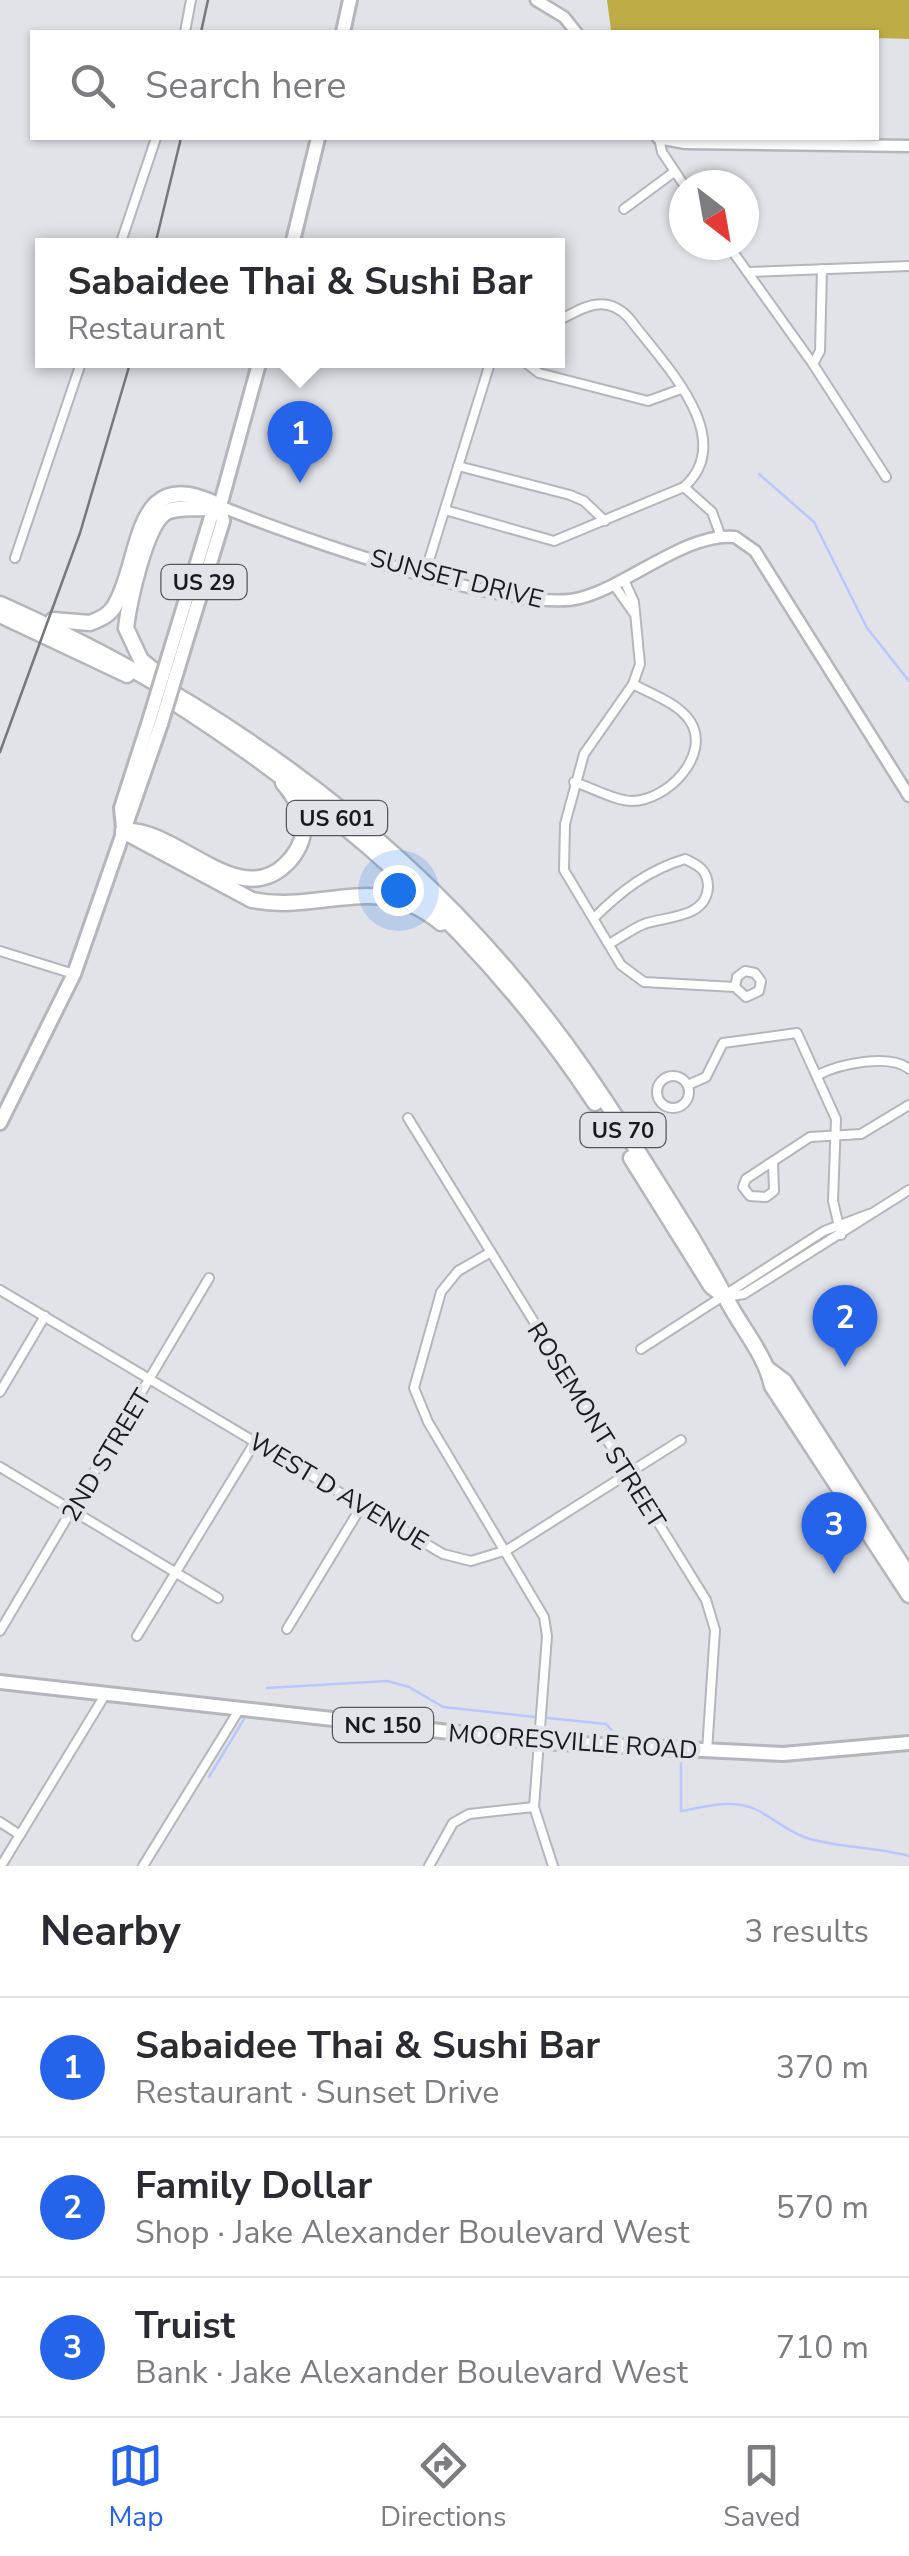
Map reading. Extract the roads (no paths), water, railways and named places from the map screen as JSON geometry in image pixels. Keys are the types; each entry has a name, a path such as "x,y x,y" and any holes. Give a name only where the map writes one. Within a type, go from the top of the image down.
{"highway":[{"path":"0,602 62,623 90,623 115,606 143,518 154,504 182,494 220,506"},
{"name":"US 70","path":"220,506 199,512 178,508 156,523 126,628 141,660 219,725 325,794 410,868 508,970 584,1070 719,1279 768,1368 772,1386 909,1595"},
{"name":"US 601","path":"0,602 108,654 219,725 344,824 429,901 510,989 600,1110"},
{"name":"US 601","path":"0,615 147,685 219,725"},
{"path":"123,831 143,829 235,878 272,875 285,865 304,834 297,800 286,785 219,725"},
{"name":"US 70","path":"123,831 252,900 273,904 378,894 414,904 462,944 600,1110 711,1286 726,1297"},
{"name":"US 70","path":"768,1368 784,1382 909,1576"}],"main road":[{"path":"343,30 350,0"},
{"path":"294,238 318,140"},
{"name":"US 29","path":"0,1123 74,974 123,831 121,808 155,722 211,518 220,506 258,368"},
{"name":"MOORESVILLE ROAD","path":"0,1682 540,1742 783,1754 909,1743"}],"street":[{"path":"185,30 191,0"},
{"path":"536,0 564,18 574,30"},
{"path":"123,238 155,140"},
{"path":"660,140 673,170"},
{"path":"669,140 909,146"},
{"path":"624,209 669,176"},
{"path":"739,260 886,477"},
{"path":"748,272 909,266"},
{"path":"813,364 820,351 822,269"},
{"path":"445,510 554,541 684,486 697,474 705,444 702,425 619,308 592,304 565,318"},
{"path":"15,558 79,368"},
{"path":"425,573 489,368"},
{"path":"532,368 539,373 648,401 680,389"},
{"path":"458,466 570,495 584,501 606,521"},
{"path":"684,486 712,512 721,536 751,547 909,796"},
{"name":"SUNSET DRIVE","path":"220,506 425,573 539,602 582,598 721,536"},
{"path":"619,582 633,612 641,653 632,684 596,730 574,782 562,850 564,870 622,966 644,982 735,987"},
{"path":"574,782 629,802 654,798 676,785 686,770 695,741 692,723 674,706 632,684"},
{"path":"594,918 635,881 666,864 684,859 701,866 708,878 707,895 698,906 683,916 644,924 609,944"},
{"path":"0,951 74,974"},
{"path":"688,1085 706,1077 723,1043 798,1033 818,1075 839,1136 833,1189 839,1230"},
{"path":"818,1075 845,1066 894,1062 909,1069"},
{"path":"678,1076 688,1085 689,1098 680,1108 667,1108 658,1100 657,1087 666,1077 678,1076"},
{"path":"773,1162 774,1191 766,1197 750,1196 743,1187 746,1179 810,1137 861,1134 909,1105"},
{"name":"ROSEMONT STREET","path":"408,1118 712,1614 715,1652 707,1751"},
{"path":"641,1349 726,1297 744,1294 839,1230 909,1190"},
{"path":"491,1252 458,1271 441,1292 414,1388 428,1422 544,1617 534,1807 553,1866"},
{"name":"2ND STREET","path":"0,1631 208,1278"},
{"name":"WEST D AVENUE","path":"0,1290 361,1506 459,1560 486,1558 506,1550 681,1440"},
{"path":"0,1392 45,1316"},
{"path":"137,1636 256,1442"},
{"path":"0,1468 218,1598"},
{"path":"288,1628 361,1506"},
{"path":"1,1866 105,1694"},
{"path":"143,1866 239,1710"},
{"path":"429,1866 453,1823 469,1814 534,1807"},
{"path":"0,1822 20,1836"}],"waterway":[{"path":"759,474 814,522 867,628 909,681"},
{"path":"267,1688 387,1681 409,1687 443,1707 535,1717"},
{"path":"548,1718 606,1724 619,1738 657,1737"},
{"path":"209,1777 244,1719"},
{"path":"681,1762 681,1811 719,1804 748,1806 810,1839 909,1856"}],"railway":[{"path":"201,30 208,0"},
{"path":"157,238 181,140"},
{"path":"0,752 80,533 129,368"}],"place":[{"name":"Sabaidee Thai & Sushi Bar","path":"300,483"},
{"name":"Family Dollar","path":"845,1367"},
{"name":"Truist","path":"834,1574"}]}
